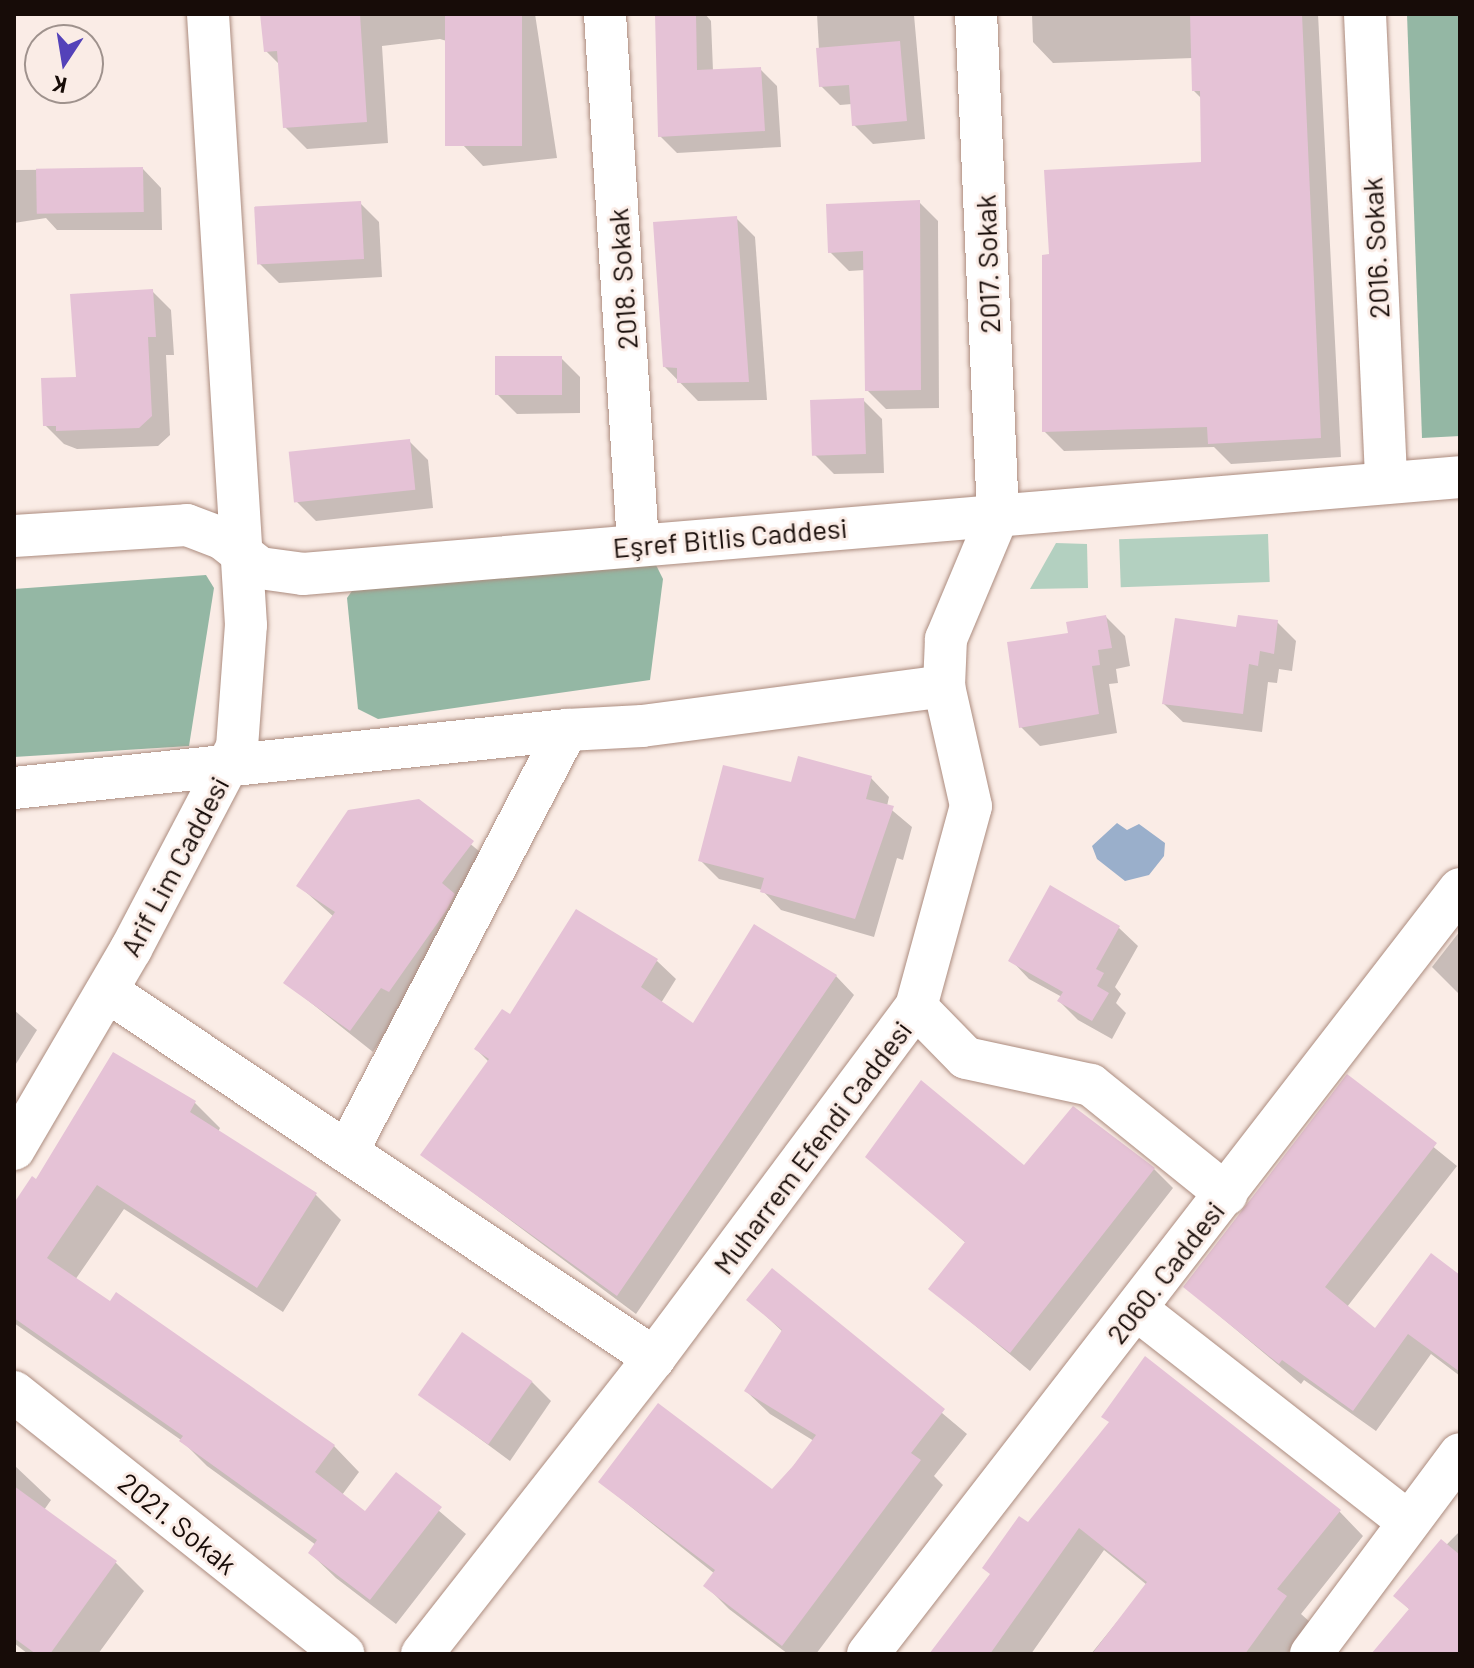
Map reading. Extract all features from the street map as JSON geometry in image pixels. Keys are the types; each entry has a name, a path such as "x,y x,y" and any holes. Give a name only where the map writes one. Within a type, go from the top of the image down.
{"street":[{"name":"Arif Lim Caddesi","path":"14,1149 107,991 237,747 246,625 208,14"},
{"name":"2018. Sokak","path":"605,14 638,545"},
{"name":"2017. Sokak","path":"976,14 998,515"},
{"name":"2016. Sokak","path":"1365,14 1386,483"},
{"name":"Eşref Bitlis Caddesi","path":"14,536 187,525 223,539 240,557 272,572 303,574 1460,477"},
{"name":"Muharrem Efendi Caddesi","path":"422,1654 654,1358 916,1007 971,806 944,686 946,639 998,515"},
{"path":"14,788 227,769 567,730 642,726 944,686"},
{"path":"347,1152 567,730"},
{"name":"2060. Caddesi","path":"868,1654 1460,889"},
{"path":"107,991 654,1358"},
{"path":"916,1007 966,1058 1091,1085 1226,1194"},
{"path":"1136,1309 1407,1521"},
{"name":"2021. Sokak","path":"14,1392 343,1654"},
{"path":"1311,1654 1407,1521 1460,1454"}],"green space":[{"path":"1407,14 1460,14 1460,436 1422,438"},
{"path":"1268,534 1270,582 1121,587 1119,539"},
{"path":"1056,543 1087,544 1088,588 1030,589"},
{"path":"653,559 663,579 650,680 378,719 358,709 347,598 354,588"},
{"path":"206,575 214,588 189,746 14,757 14,589"}],"water":[{"path":"1117,823 1127,830 1139,824 1165,843 1164,856 1149,875 1125,881 1097,859 1092,846"}],"building":[{"path":"260,14 360,14 367,122 283,128 277,51 264,52"},
{"path":"445,14 522,14 522,146 445,146"},
{"path":"655,14 696,14 697,70 761,67 765,131 658,137"},
{"path":"1190,14 1302,14 1321,438 1208,444 1207,427 1042,432 1042,255 1049,254 1044,170 1201,162 1200,91 1192,91"},
{"path":"900,41 907,121 852,126 849,85 819,87 816,48"},
{"path":"143,167 144,212 37,214 36,169"},
{"path":"920,200 921,390 865,391 863,251 828,253 826,204"},
{"path":"361,201 364,259 257,265 254,207"},
{"path":"737,216 749,382 677,383 677,368 663,367 653,222"},
{"path":"153,289 156,337 148,337 152,416 139,428 56,431 56,426 43,426 41,378 76,377 70,294"},
{"path":"495,356 562,356 562,395 495,395"},
{"path":"864,398 866,454 812,456 810,400"},
{"path":"410,439 415,490 294,502 289,452"},
{"path":"1106,615 1112,648 1098,650 1100,665 1092,666 1099,714 1019,728 1007,642 1068,633 1066,622"},
{"path":"1238,615 1278,620 1274,654 1260,651 1258,666 1249,664 1243,714 1162,704 1175,618 1236,627"},
{"path":"798,756 872,776 866,799 894,806 855,919 760,892 764,878 698,861 723,765 791,782"},
{"path":"419,799 474,841 442,883 455,894 446,911 389,992 381,988 350,1031 283,983 335,912 296,886 348,810"},
{"path":"1050,885 1120,926 1096,969 1104,973 1097,986 1109,993 1092,1021 1057,1001 1063,992 1008,961"},
{"path":"576,909 658,959 641,987 693,1023 754,924 837,975 617,1296 420,1155 489,1059 474,1049 502,1009 510,1014"},
{"path":"113,1052 196,1101 190,1112 317,1193 257,1288 97,1185 47,1258 110,1301 116,1292 335,1445 315,1472 365,1511 396,1472 442,1507 370,1600 308,1553 317,1540 179,1441 183,1436 14,1318 14,1203 32,1176 36,1179"},
{"path":"1347,1074 1437,1143 1325,1287 1375,1328 1431,1253 1460,1275 1460,1372 1408,1334 1353,1411 1282,1360 1279,1364 1183,1287"},
{"path":"921,1080 1024,1165 1073,1106 1155,1168 1010,1353 928,1289 965,1242 865,1157"},
{"path":"772,1268 945,1409 911,1453 921,1460 782,1646 703,1586 715,1570 598,1482 658,1403 772,1489 793,1466 816,1435 744,1391 782,1330 746,1300"},
{"path":"462,1332 532,1381 488,1444 418,1395"},
{"path":"1145,1356 1341,1510 1277,1589 1287,1596 1245,1654 1092,1654 1147,1582 1079,1528 990,1654 929,1654 990,1574 982,1568 1019,1516 1028,1522 1109,1422 1101,1417"},
{"path":"14,1486 117,1561 50,1654 36,1654 14,1638"},
{"path":"1441,1539 1460,1555 1460,1654 1371,1654 1409,1609 1393,1596"}]}
